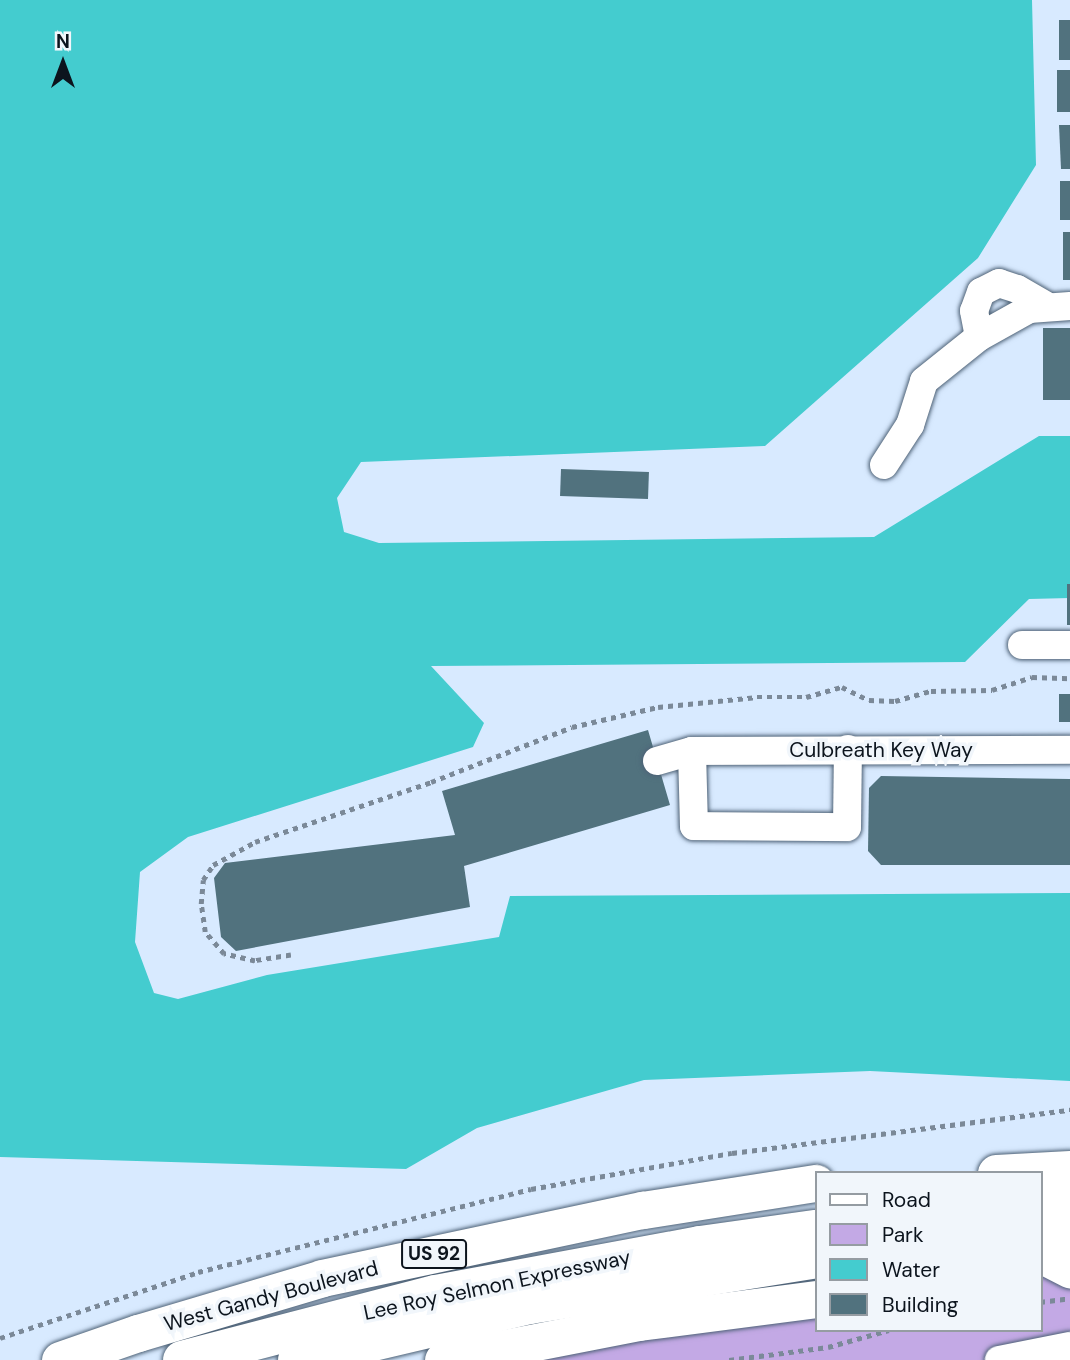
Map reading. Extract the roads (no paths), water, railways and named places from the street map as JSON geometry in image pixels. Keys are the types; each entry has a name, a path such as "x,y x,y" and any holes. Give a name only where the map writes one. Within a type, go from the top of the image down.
{"highway":[{"path":"1042,1208 1070,1206"},
{"name":"Lee Roy Selmon Expressway","path":"182,1360 436,1294 688,1248 814,1229"},
{"path":"1042,1237 1070,1235"},
{"name":"Lee Roy Selmon Expressway","path":"297,1360 530,1305 814,1259"}],"main road":[{"path":"1042,1172 1070,1171"},
{"path":"1042,1190 1070,1171"},
{"name":"West Gandy Boulevard","path":"60,1360 138,1333 322,1278 643,1210 814,1183"},
{"path":"1042,1255 1070,1271"},
{"path":"1042,1276 1070,1271"},
{"path":"443,1360 639,1322 814,1298"}],"street":[{"path":"979,337 974,311 981,292 999,284 1058,306"},
{"path":"884,465 910,425 924,381 979,337 995,330 1013,316 1058,306"},
{"path":"1022,645 1070,645"},
{"path":"692,751 694,826 847,827 848,749"},
{"name":"Culbreath Key Way","path":"657,761 692,751 1070,750"},
{"path":"999,1360 1070,1346"}],"water":[{"path":"0,0 1032,0 1036,165 978,258 765,446 361,462 337,498 344,532 379,543 874,537 1039,436 1070,436 1070,598 1029,599 965,662 431,666 484,723 473,747 188,837 140,872 135,942 154,993 178,999 267,975 499,937 510,896 1070,893 1070,1081 870,1071 644,1080 477,1128 406,1169 0,1157"}]}
